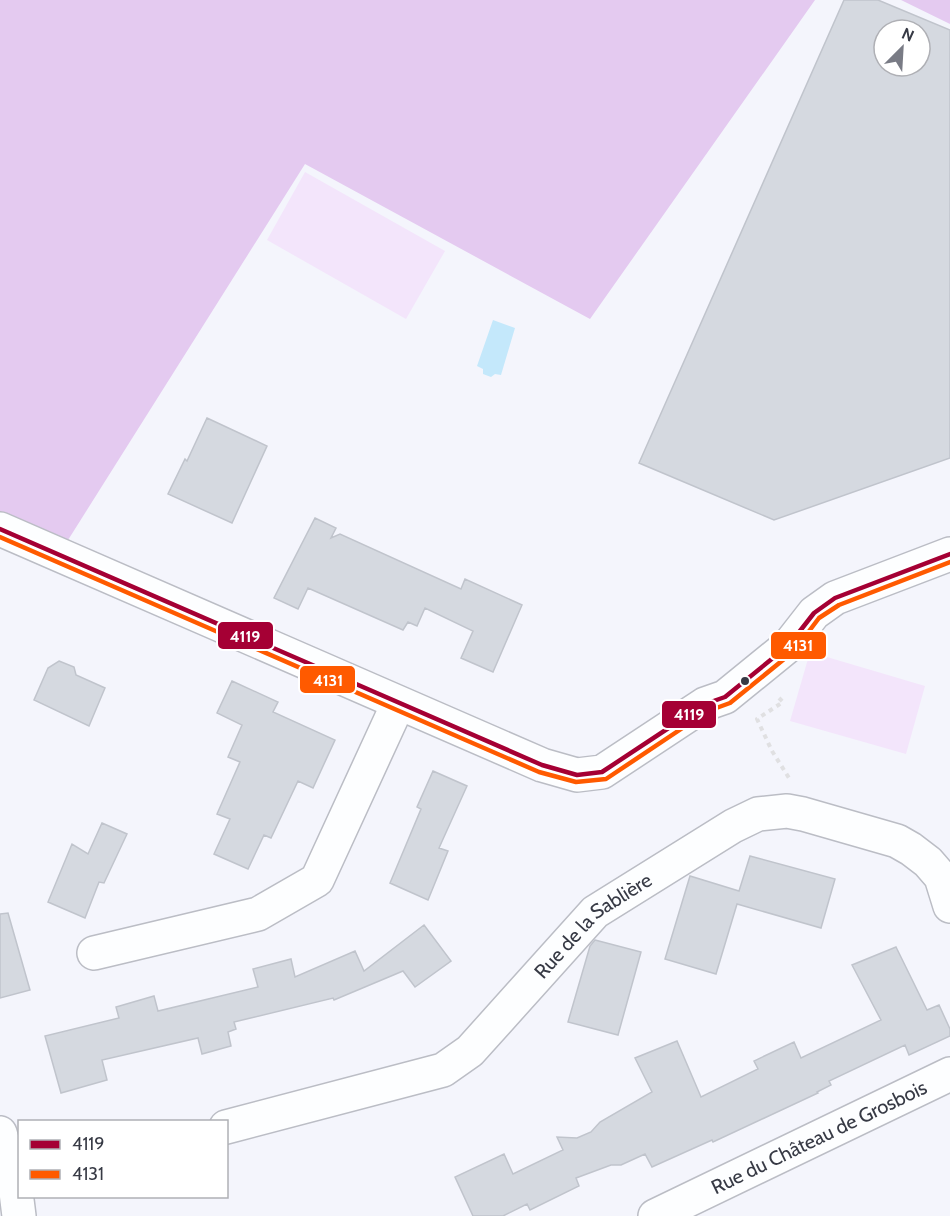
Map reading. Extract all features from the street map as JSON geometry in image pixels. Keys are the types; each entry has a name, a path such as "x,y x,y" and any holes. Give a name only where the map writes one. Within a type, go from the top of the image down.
{"street":[{"path":"0,529 398,704 542,765 577,775 602,772 705,704 725,697 789,645 814,614 835,598 950,554"},
{"path":"94,953 258,914 317,880 398,704"},
{"name":"Rue de la Sablière","path":"228,1127 443,1070 470,1051 595,912 733,826 758,814 787,811 803,814 897,841 928,862 941,878 950,906"},
{"name":"Rue du Château de Grosbois","path":"655,1216 950,1074"},
{"path":"0,1133 17,1183 19,1216"}],"path":[{"path":"758,672 783,702 757,719 772,751"}],"shaded area":[{"path":"0,0 815,0 590,319 305,164 63,548 0,519"},
{"path":"901,0 950,0 950,24"},
{"path":"305,172 445,251 406,319 267,240"},
{"path":"810,652 925,686 906,754 790,721"}],"water":[{"path":"493,320 515,328 501,375 495,374 491,377 483,374 483,369 477,366"}],"building":[{"path":"844,0 878,0 921,18 872,18 872,78 932,78 932,22 950,30 950,458 774,520 639,463"},
{"path":"207,418 267,446 232,523 168,494 185,459 187,461"},
{"path":"315,518 336,528 331,538 340,534 461,589 465,579 522,605 493,672 461,658 473,631 425,608 417,626 408,622 403,630 308,588 298,609 274,598"},
{"path":"59,661 74,667 76,675 105,688 89,726 34,700 48,668"},
{"path":"232,681 278,702 273,712 335,740 313,788 298,781 271,838 264,835 248,869 214,854 230,819 217,814 240,762 228,757 242,725 217,713"},
{"path":"433,771 467,786 439,848 448,851 428,900 390,883 421,809 417,807"},
{"path":"102,823 127,834 104,883 99,882 85,918 48,902 72,844 88,854"},
{"path":"750,856 835,879 821,928 737,904 716,974 665,959 690,876 739,891"},
{"path":"8,913 30,990 0,998 0,914"},
{"path":"424,925 451,961 415,987 403,971 334,1000 333,998 234,1022 236,1029 228,1032 231,1046 202,1054 198,1038 102,1060 107,1080 61,1093 45,1036 119,1018 116,1007 154,996 158,1011 258,987 253,969 291,959 295,977 355,951 364,971"},
{"path":"595,940 641,952 618,1035 568,1022 590,946"},
{"path":"896,947 927,1010 939,1005 950,1029 950,1036 909,1055 905,1045 829,1081 831,1085 818,1093 713,1142 712,1140 652,1167 645,1154 621,1165 611,1165 576,1178 579,1186 530,1210 527,1204 503,1216 473,1216 455,1177 504,1154 513,1174 563,1150 557,1137 577,1138 591,1132 600,1122 652,1092 635,1058 677,1041 701,1097 758,1069 754,1061 794,1042 801,1058 881,1020 852,965"}],"transit line":[{"name":"4119","path":"0,529 542,765 577,775 602,772 705,704 725,697 789,645 814,613 835,598 950,554"},
{"name":"4131","path":"0,537 539,772 576,782 606,779 708,711 730,703 794,651 819,618 839,605 950,562"}]}
